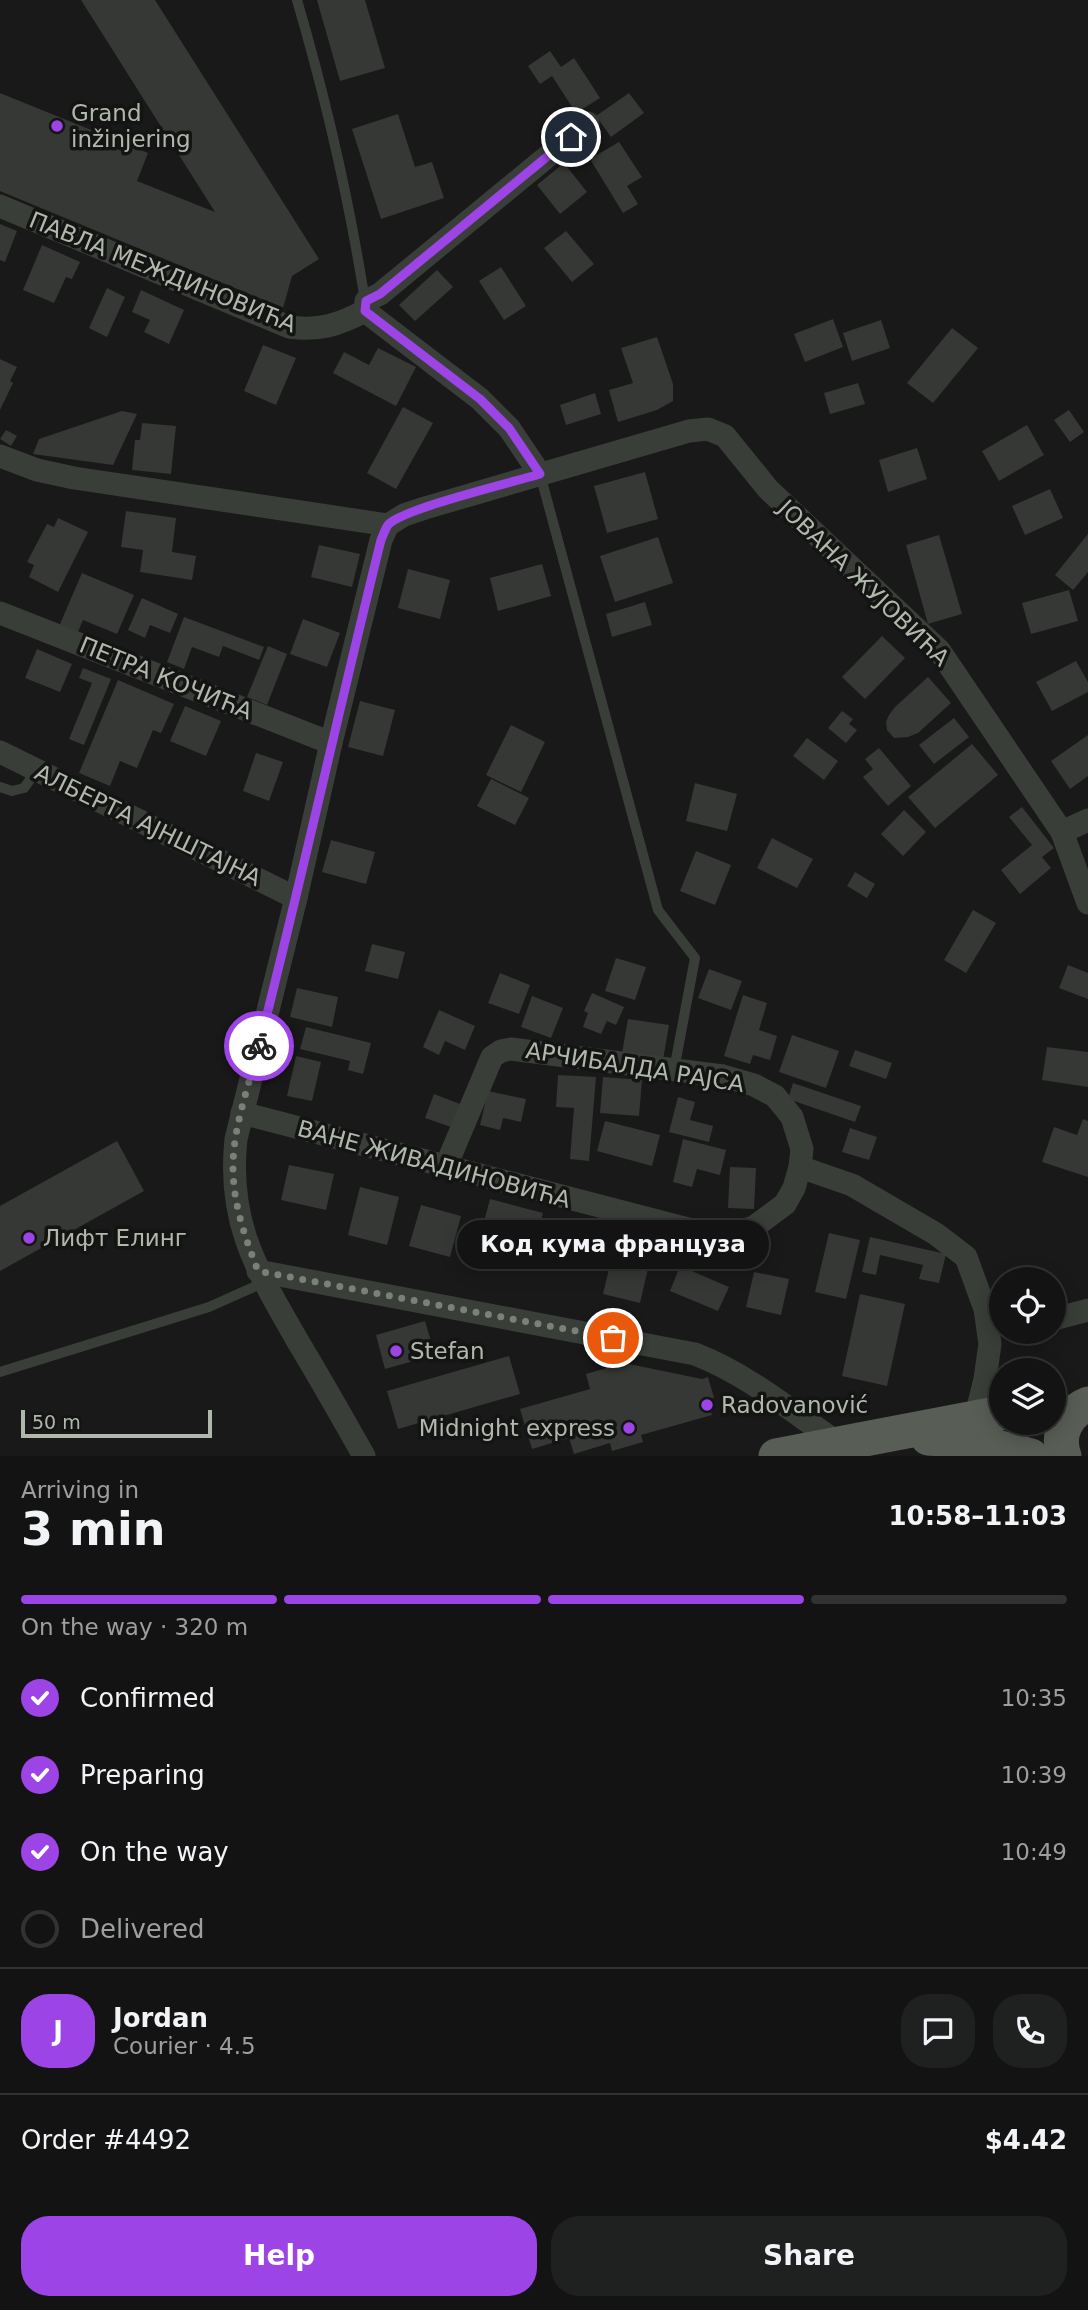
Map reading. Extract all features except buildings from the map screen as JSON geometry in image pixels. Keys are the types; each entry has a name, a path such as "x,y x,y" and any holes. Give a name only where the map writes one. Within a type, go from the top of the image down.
{"main road":[{"path":"1064,1456 1061,1440 1063,1429 1076,1410 1076,1405"},
{"path":"776,1456 988,1415"},
{"path":"883,1437 958,1439 996,1445 1031,1456"}],"street":[{"name":"ПАВЛА МЕЖДИНОВИЋА","path":"0,206 289,327 329,327 365,306 588,123"},
{"path":"365,306 480,399 509,428 540,474"},
{"name":"ЈОВАНА ЖУЈОВИЋА","path":"388,525 404,515 425,508 689,431 708,429 725,436 768,489 939,650 1062,832 1088,903"},
{"path":"0,456 37,470 74,478 388,525 381,540 331,743 296,898 242,1113 233,1166 242,1228 261,1277 364,1456"},
{"name":"ПЕТРА КОЧИЋА","path":"0,613 331,743"},
{"name":"АЛБЕРТА АЈНШТАЈНА","path":"0,752 296,898"},
{"path":"1062,832 1088,820"},
{"name":"АРЧИБАЛДА РАЈСА","path":"446,1166 492,1057 500,1051 523,1049 723,1076 754,1085 775,1097 792,1117 802,1149 800,1167"},
{"name":"ВАНЕ ЖИВАДИНОВИЋА","path":"242,1113 703,1233 728,1234 754,1227 785,1204 794,1188 800,1167"},
{"path":"800,1167 852,1185 946,1241 966,1257 989,1304"},
{"path":"261,1277 695,1354 737,1374 838,1443"},
{"path":"1066,1316 1088,1310"},
{"path":"988,1415 985,1379 990,1344"}],"lane":[{"path":"297,0 321,82 358,252 365,306"},
{"path":"540,474 658,910 695,958 674,1070"},
{"path":"0,787 12,791 24,788 37,770"},
{"path":"0,1372 209,1307 261,1277"}],"way so far":[{"path":"259,1046 236,1139 233,1166 242,1228 258,1271 613,1338"}],"place":[{"name":"Grand inžinjering","path":"57,126"},
{"name":"Лифт Елинг","path":"29,1238"},
{"name":"Код кума француза","path":"613,1338"},
{"name":"Stefan","path":"396,1351"},
{"name":"Radovanović","path":"707,1405"},
{"name":"Midnight express","path":"629,1428"}],"route":[{"path":"259,1046 381,540 388,525 404,515 540,474 509,428 480,399 365,311 366,301 380,294 571,137"}]}
